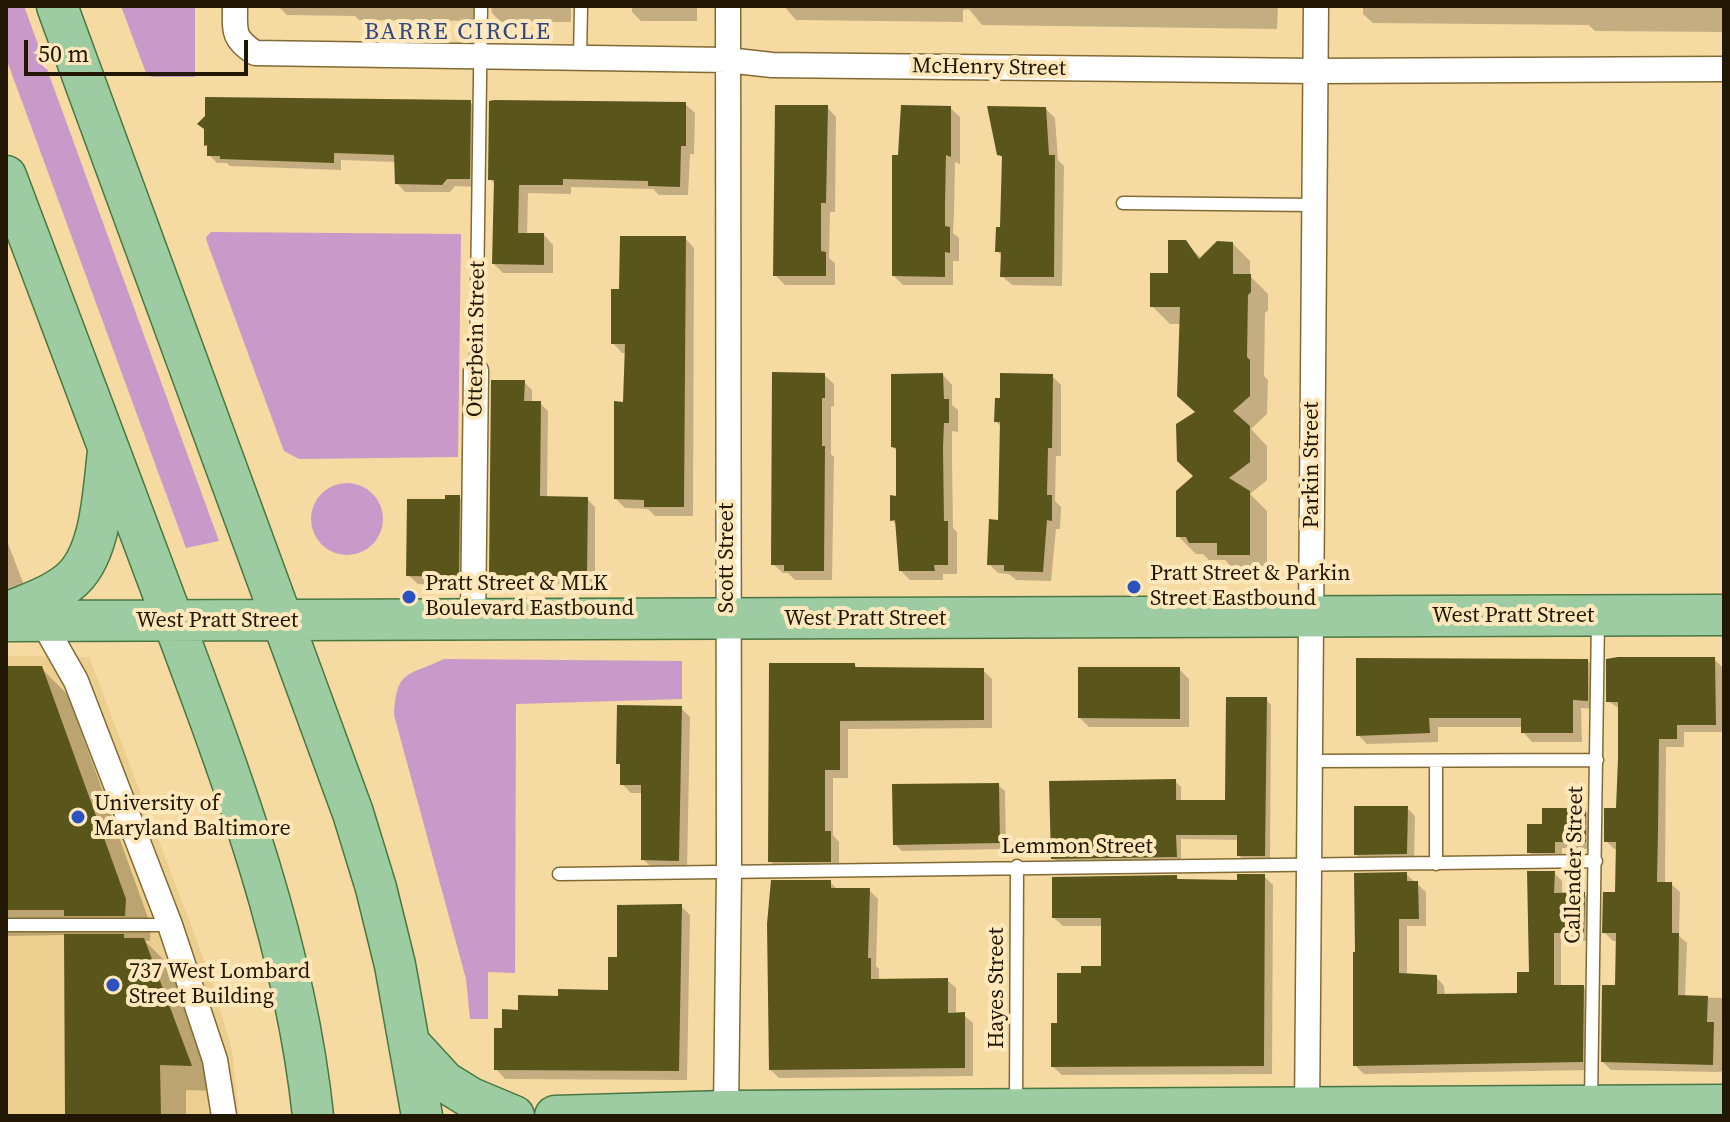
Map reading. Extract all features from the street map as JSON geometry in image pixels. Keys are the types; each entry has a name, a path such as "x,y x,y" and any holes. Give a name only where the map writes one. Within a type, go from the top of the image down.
{"main road":[{"path":"57,6 353,813 395,965 422,1116"},
{"path":"6,176 250,831 291,979 313,1116"},
{"path":"18,618 71,581 87,557 98,528 109,448"},
{"name":"West Pratt Street","path":"18,618 473,621 1724,615"},
{"path":"410,1044 445,1082 471,1098 514,1116"},
{"path":"555,1116 726,1111 1016,1109 1166,1112 1591,1111 1724,1105"}],"street":[{"name":"McHenry Street","path":"235,6 235,34 242,45 255,53 727,60 772,65 1316,71 1724,69"},
{"name":"Scott Street","path":"726,1111 729,873 728,6"},
{"name":"Parkin Street","path":"1307,1112 1316,6"},
{"name":"Otterbein Street","path":"473,621 476,371"},
{"path":"18,618 76,681 170,925 215,1060 224,1116"}],"lane":[{"name":"Otterbein Street","path":"476,371 481,6"},
{"path":"580,58 581,6"},
{"path":"1123,203 1314,205"},
{"name":"Callender Street","path":"1591,1111 1598,616"},
{"path":"1310,761 1597,760"},
{"path":"1436,761 1436,864"},
{"name":"Lemmon Street","path":"559,874 1596,861"},
{"name":"Hayes Street","path":"1016,1109 1017,866"},
{"path":"6,925 170,925"}],"shaded area":[{"path":"6,6 24,6 219,541 186,548 6,58"},
{"path":"121,6 195,6 195,77 152,77 146,73"},
{"path":"211,232 461,234 458,457 299,459 284,451 207,242 206,237"},
{"path":"354,483 373,493 381,505 381,533 373,545 361,553 340,555 321,545 313,533 311,512 321,493 333,485"},
{"name":"University of Maryland Baltimore","path":"6,656 89,657 211,978 232,1051 239,1116 6,1116"},
{"path":"444,659 682,661 682,699 516,704 515,973 488,972 488,1019 470,1019 466,979 394,715 398,689 406,676"}],"building":[{"path":"205,97 471,100 470,179 447,179 442,185 395,184 394,155 334,153 334,163 207,156 204,129 197,124 205,116"},
{"path":"489,101 686,102 686,146 681,146 680,187 648,186 648,181 563,179 563,185 519,185 518,233 544,233 544,265 492,264 494,180 488,180"},
{"path":"775,105 828,105 826,203 821,203 821,251 826,252 826,276 773,276"},
{"path":"901,105 951,106 951,157 946,155 945,203 945,226 950,227 950,253 945,252 945,277 892,276 892,155 898,155"},
{"path":"987,106 1046,107 1049,155 1055,155 1054,277 1000,277 1001,252 995,252 996,227 1000,227 1002,156 997,155"},
{"path":"620,236 686,236 684,507 644,507 644,500 614,499 614,401 623,402 625,344 611,344 611,289 619,289"},
{"path":"1168,240 1186,240 1199,259 1217,241 1233,242 1233,274 1251,274 1247,357 1250,360 1250,396 1233,411 1250,426 1250,462 1229,478 1250,491 1250,555 1217,555 1217,543 1189,543 1186,537 1176,537 1176,491 1193,476 1177,461 1176,424 1195,412 1177,396 1180,307 1150,307 1150,273 1168,273"},
{"path":"772,372 825,373 825,398 822,398 822,446 825,446 824,571 784,571 784,565 771,565"},
{"path":"943,373 944,399 949,399 949,423 944,423 943,448 948,565 934,565 935,571 899,571 895,520 890,521 890,495 896,496 896,448 891,447 891,374"},
{"path":"1000,373 1053,374 1052,448 1048,448 1047,495 1052,495 1052,521 1047,520 1043,572 1004,571 1004,565 987,565 989,519 998,520 1000,422 994,422 995,398 1000,398"},
{"path":"491,380 525,380 524,401 541,401 540,496 588,497 587,577 489,576"},
{"path":"445,495 460,495 459,577 406,576 407,499 445,499"},
{"path":"1715,657 1716,725 1677,725 1677,739 1659,739 1657,882 1672,882 1672,933 1679,933 1678,995 1708,996 1707,1022 1714,1022 1713,1065 1601,1062 1602,985 1615,985 1616,933 1602,933 1603,892 1615,892 1616,842 1604,842 1604,808 1616,808 1618,759 1618,702 1606,702 1606,659"},
{"path":"1356,658 1588,659 1588,701 1573,700 1573,733 1521,733 1521,718 1429,718 1430,733 1356,736"},
{"path":"769,663 984,668 984,720 840,721 840,770 825,770 825,831 831,831 831,862 768,862"},
{"path":"6,666 42,666 126,899 125,916 64,916 64,910 6,910"},
{"path":"1078,667 1180,667 1180,719 1078,718"},
{"path":"1226,697 1267,697 1265,856 1237,856 1237,835 1176,835 1177,857 1051,859 1049,781 1176,779 1176,800 1225,800"},
{"path":"617,705 682,706 679,861 641,860 641,785 620,785 620,764 616,764"},
{"path":"999,783 1000,843 893,845 892,784"},
{"path":"1354,806 1408,806 1407,854 1354,855"},
{"path":"1542,808 1586,808 1586,842 1555,842 1555,853 1527,853 1527,824 1542,824"},
{"path":"1527,871 1555,871 1554,893 1585,892 1584,933 1554,933 1554,985 1584,985 1583,1062 1353,1066 1354,873 1407,872 1407,881 1418,881 1419,919 1399,919 1399,973 1437,975 1437,994 1517,993 1517,972 1529,972"},
{"path":"1237,874 1265,874 1264,1066 1051,1067 1051,1023 1057,1023 1057,973 1081,973 1081,966 1101,966 1101,918 1052,918 1052,877 1177,875 1177,879 1237,880"},
{"path":"771,880 831,880 831,888 870,888 868,958 871,958 871,979 948,978 948,1013 965,1012 965,1068 769,1070 767,924"},
{"path":"682,904 679,1071 494,1070 494,1028 502,1028 502,1009 518,1010 518,995 558,996 558,989 608,990 608,957 617,957 617,905"},
{"name":"737 West Lombard Street Building","path":"64,934 124,934 124,938 144,938 192,1066 160,1065 161,1116 65,1116"}],"place":[{"name":"Pratt Street & Parkin Street Eastbound","path":"1134,587"},
{"name":"Pratt Street & MLK Boulevard Eastbound","path":"409,597"},
{"name":"University of Maryland Baltimore","path":"78,817"},
{"name":"737 West Lombard Street Building","path":"113,985"}],"district":[{"name":"BARRE CIRCLE","path":"458,33"}]}
